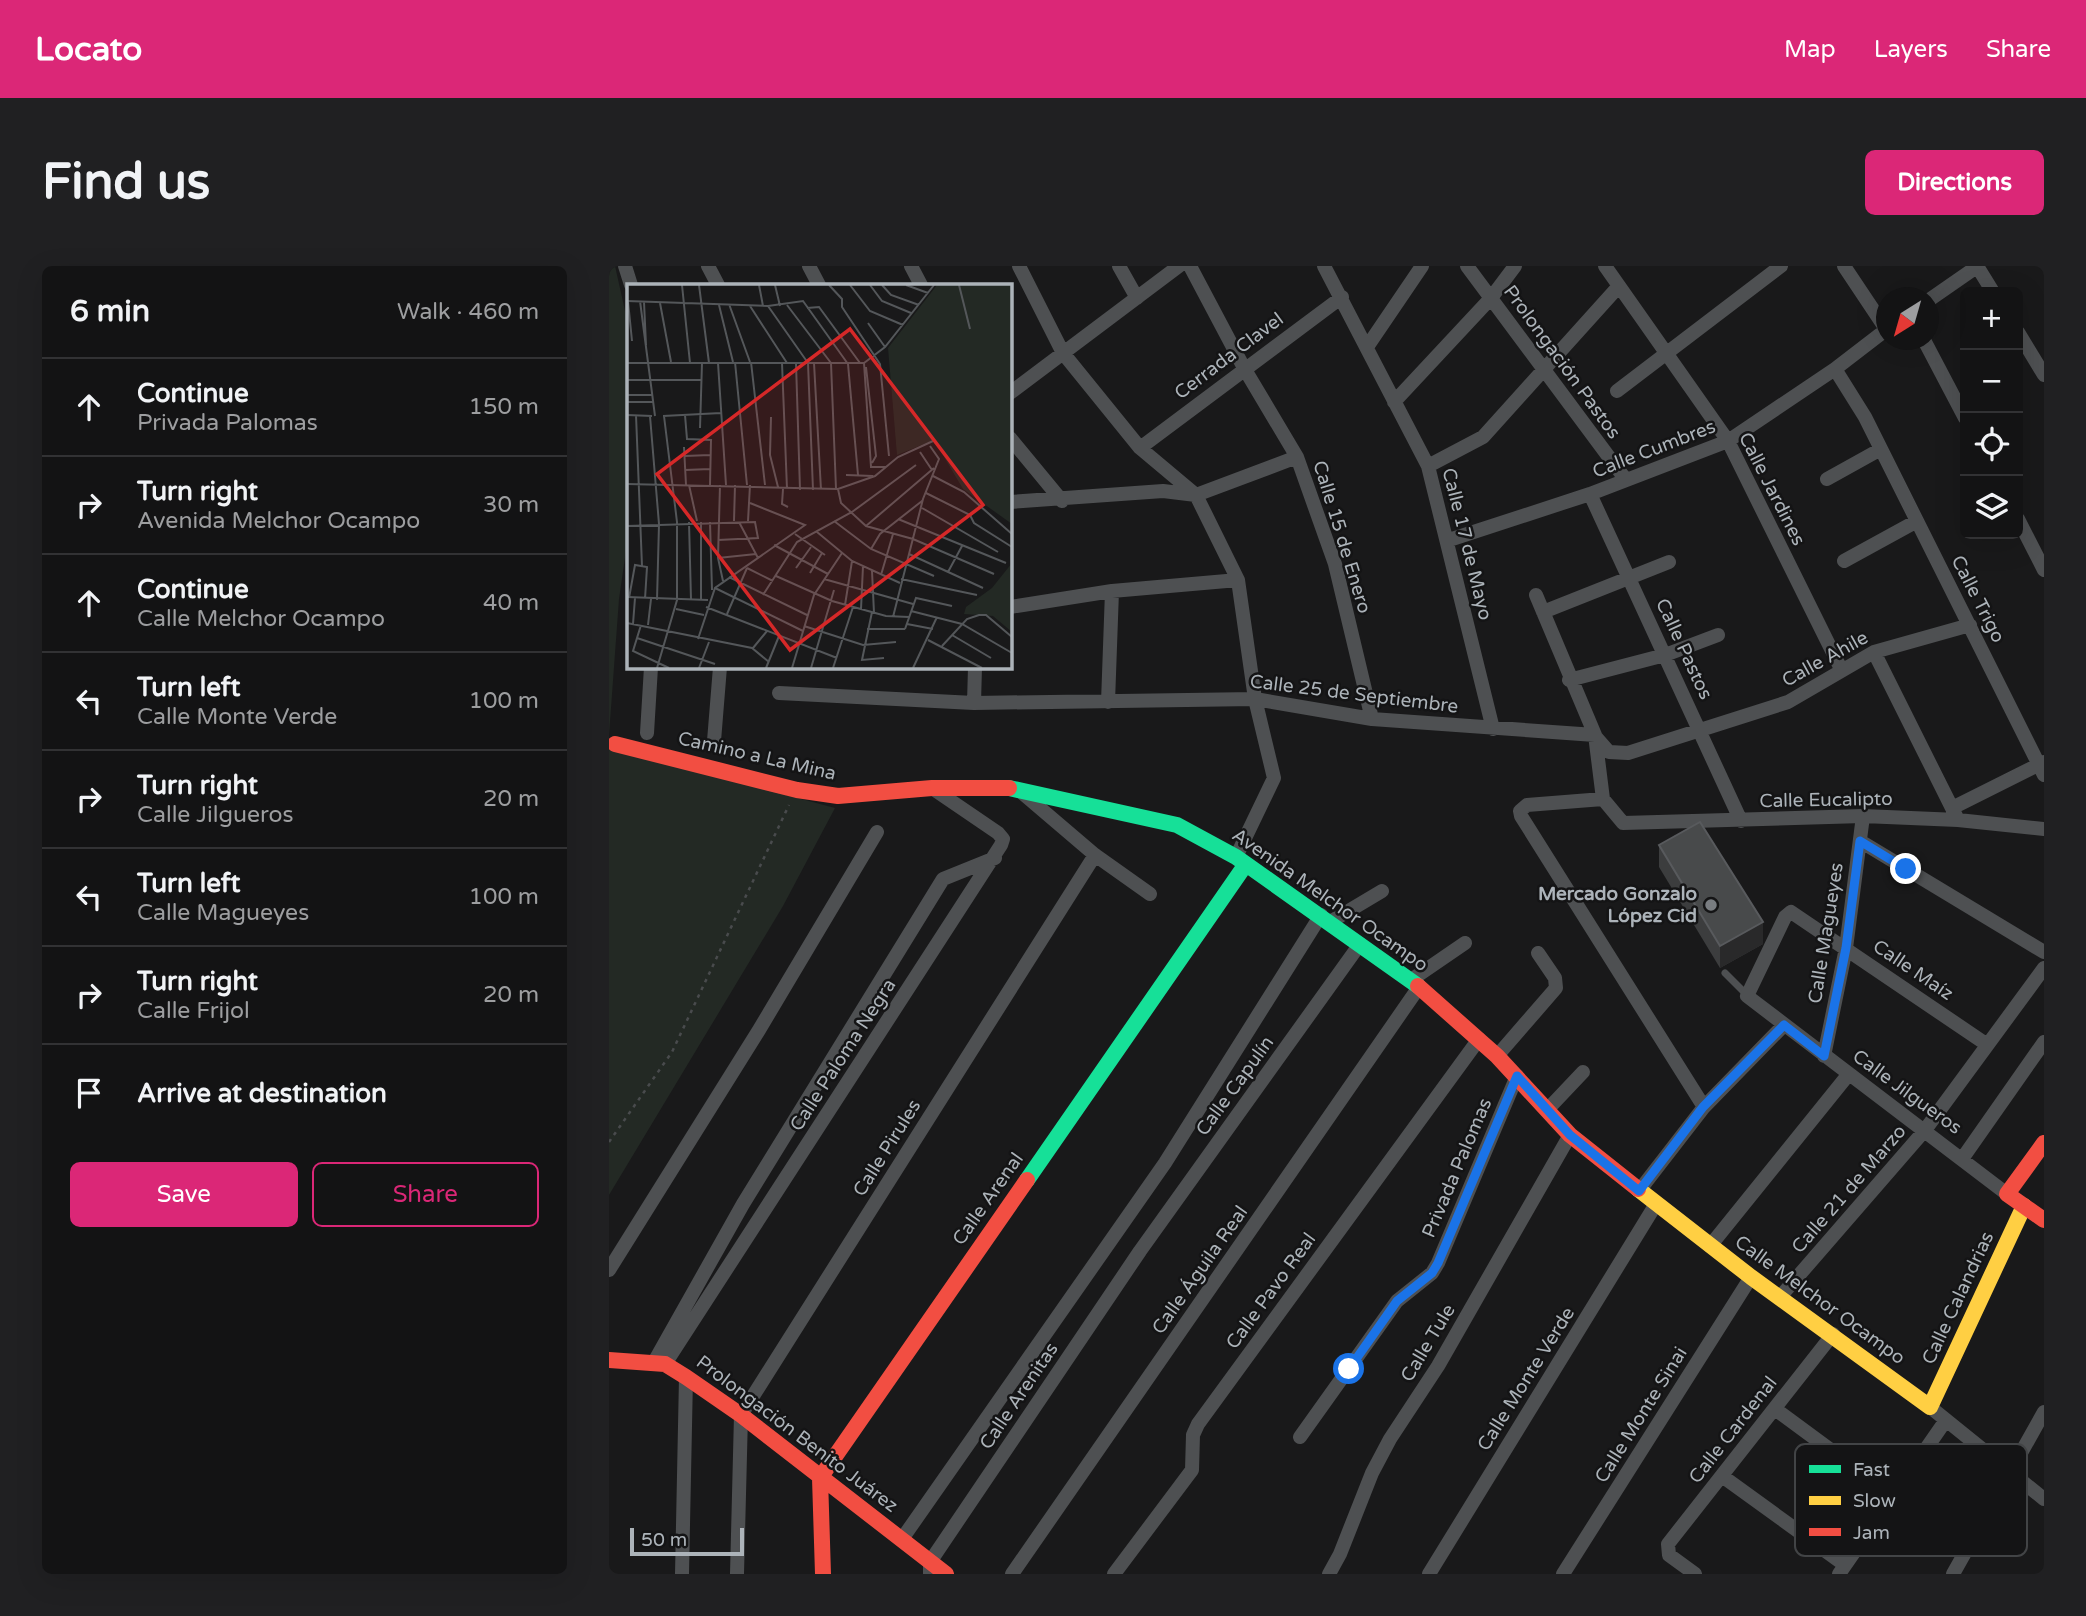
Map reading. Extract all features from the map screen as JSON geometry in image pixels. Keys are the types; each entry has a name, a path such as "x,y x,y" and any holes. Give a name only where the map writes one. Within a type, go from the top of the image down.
{"street":[{"path":"625,266 631,284"},
{"path":"708,266 717,284"},
{"path":"810,266 819,284"},
{"path":"912,266 921,284"},
{"path":"1019,266 1063,353 1140,448 1196,495 1238,580 1255,699 1274,778 1241,861"},
{"path":"1119,266 1137,298"},
{"path":"1011,392 1179,266"},
{"name":"Calle 15 de Enero","path":"1190,266 1244,368 1297,457 1335,564 1372,719"},
{"name":"Calle 17 de Mayo","path":"1324,266 1428,466 1493,729"},
{"path":"1367,347 1422,266"},
{"name":"Prolongación Pastos","path":"1467,266 1626,480"},
{"path":"1394,402 1491,298 1515,266"},
{"name":"Calle Jardines","path":"1605,266 1728,441 1841,669"},
{"path":"1617,391 1781,266"},
{"path":"1845,266 1876,314"},
{"path":"1939,293 1977,266 1990,287"},
{"path":"1428,466 1483,437 1619,286"},
{"name":"Cerrada Clavel","path":"1140,448 1342,297"},
{"name":"Calle Cumbres","path":"1448,540 1590,494 1728,441 1835,369 1876,337"},
{"path":"2023,340 2043,371"},
{"path":"1929,350 1962,413"},
{"name":"Calle Trigo","path":"1835,369 1881,449 2043,767"},
{"path":"1011,439 1062,501"},
{"path":"1827,479 1881,449"},
{"path":"1011,502 1062,501 1163,491 1196,495 1297,457"},
{"name":"Calle Pastos","path":"1590,494 1741,821"},
{"path":"1844,561 1917,521"},
{"path":"2023,529 2044,570"},
{"path":"1543,612 1628,576 1669,562"},
{"path":"1011,607 1112,592 1238,580"},
{"path":"1108,702 1112,592"},
{"path":"1536,595 1569,680 1595,735 1603,799 1527,805 1520,811 1522,820 1703,1107"},
{"name":"Calle Ahile","path":"1595,735 1609,751 1619,755 1788,702 1874,652 1970,625"},
{"path":"1569,680 1665,654 1718,635"},
{"path":"1874,652 1955,814 2043,767"},
{"path":"647,733 651,668"},
{"path":"714,741 720,668"},
{"path":"974,703 975,668"},
{"name":"Calle 25 de Septiembre","path":"779,693 974,703 1255,699 1372,719 1595,735"},
{"name":"Camino a La Mina","path":"615,744 797,790 838,796 932,788 1016,788"},
{"path":"659,1364 743,1204 943,879 995,858 1002,842 1001,836 932,788"},
{"path":"1016,788 1095,855 1150,894"},
{"name":"Avenida Melchor Ocampo","path":"1016,788 1177,825 1241,861 1415,984 1497,1056 1570,1135"},
{"name":"Calle Eucalipto","path":"1603,799 1623,822 1955,814 2044,829"},
{"name":"Calle Magueyes","path":"1824,1056 1846,948 1863,816"},
{"path":"609,1270 759,1030 877,832"},
{"path":"1860,841 2044,953"},
{"name":"Calle Pirules","path":"741,1415 1095,855"},
{"name":"Calle Paloma Negra","path":"659,1364 995,858"},
{"name":"Calle Arenal","path":"820,1478 1241,861"},
{"path":"902,1539 1165,1163 1325,918 1382,891"},
{"name":"Calle Maíz","path":"1747,996 1789,913 1846,948 1986,1044"},
{"path":"1415,984 1465,943"},
{"name":"Calle Capulín","path":"1140,1251 1360,944"},
{"path":"1497,1056 1556,988 1555,978 1538,953"},
{"name":"Calle 21 de Marzo","path":"1780,1297 1925,1130 2044,968"},
{"name":"Calle Águila Real","path":"1012,1574 1415,984"},
{"name":"Calle Jilgueros","path":"1747,996 1848,1075 2044,1220"},
{"path":"1639,1191 1703,1107 1784,1025"},
{"name":"Calle Pavo Real","path":"1114,1574 1192,1471 1193,1435 1198,1424 1479,1039"},
{"path":"1962,1159 2044,1042"},
{"path":"1548,1109 1583,1072"},
{"path":"1710,1246 1848,1075"},
{"name":"Privada Palomas","path":"1300,1437 1397,1301 1432,1273 1517,1076"},
{"name":"Calle Melchor Ocampo","path":"1570,1135 1710,1246 1833,1334 1976,1444"},
{"name":"Calle Tule","path":"1329,1574 1340,1554 1372,1473 1390,1439 1438,1366 1570,1135"},
{"path":"2007,1194 2044,1143"},
{"name":"Calle Monte Verde","path":"1429,1574 1656,1204"},
{"name":"Calle Calandrias","path":"1930,1407 2024,1206"},
{"name":"Calle Arenitas","path":"930,1568 1140,1251"},
{"name":"Calle Monte Sinai","path":"1563,1574 1751,1277"},
{"name":"Calle Cardenal","path":"1695,1574 1667,1551 1668,1544 1833,1334"},
{"name":"Prolongación Benito Juárez","path":"609,1360 659,1364 686,1377 741,1415 902,1539 930,1568 946,1574"},
{"path":"681,1574 686,1377"},
{"path":"1775,1409 1822,1444"},
{"path":"2026,1444 2044,1412"},
{"path":"737,1574 741,1415"},
{"path":"1929,1444 1946,1420"},
{"path":"1723,1476 1795,1532"},
{"path":"820,1478 823,1574"},
{"name":"Calle Melchor Ocampo","path":"2027,1485 2044,1499"},
{"path":"1825,1556 1842,1569"},
{"path":"1953,1574 1963,1556"}],"lane":[{"path":"1725,973 1747,996"}],"path":[{"path":"609,1142 672,1052 797,790"}],"shaded area":[{"path":"609,266 615,266 627,320 627,544 619,599 609,735"},
{"path":"609,748 835,808 783,906 609,1195"}],"building":[{"name":"Mercado Gonzalo López Cid","path":"1700,822 1763,922 1720,946 1659,845"}],"traffic: fast":[{"path":"1009,788 1177,825 1236,857 1418,986"},
{"path":"1027,1180 1246,864"}],"traffic: slow":[{"path":"1638,1189 1751,1277 1930,1407 2024,1206"}],"traffic: jam":[{"path":"615,744 797,790 838,796 932,788 1009,788"},
{"path":"1418,986 1497,1056 1570,1135 1638,1189"},
{"path":"2044,1143 2007,1194 2044,1220"},
{"path":"823,1574 820,1478 1027,1180"},
{"path":"609,1360 665,1364 686,1377 741,1415 946,1574"}],"place":[{"name":"Mercado Gonzalo López Cid","path":"1711,905"}],"route":[{"path":"1349,1369 1397,1301 1432,1273 1438,1263 1517,1076 1570,1135 1639,1191 1703,1107 1784,1025 1824,1056 1846,948 1860,841 1906,869"}]}
